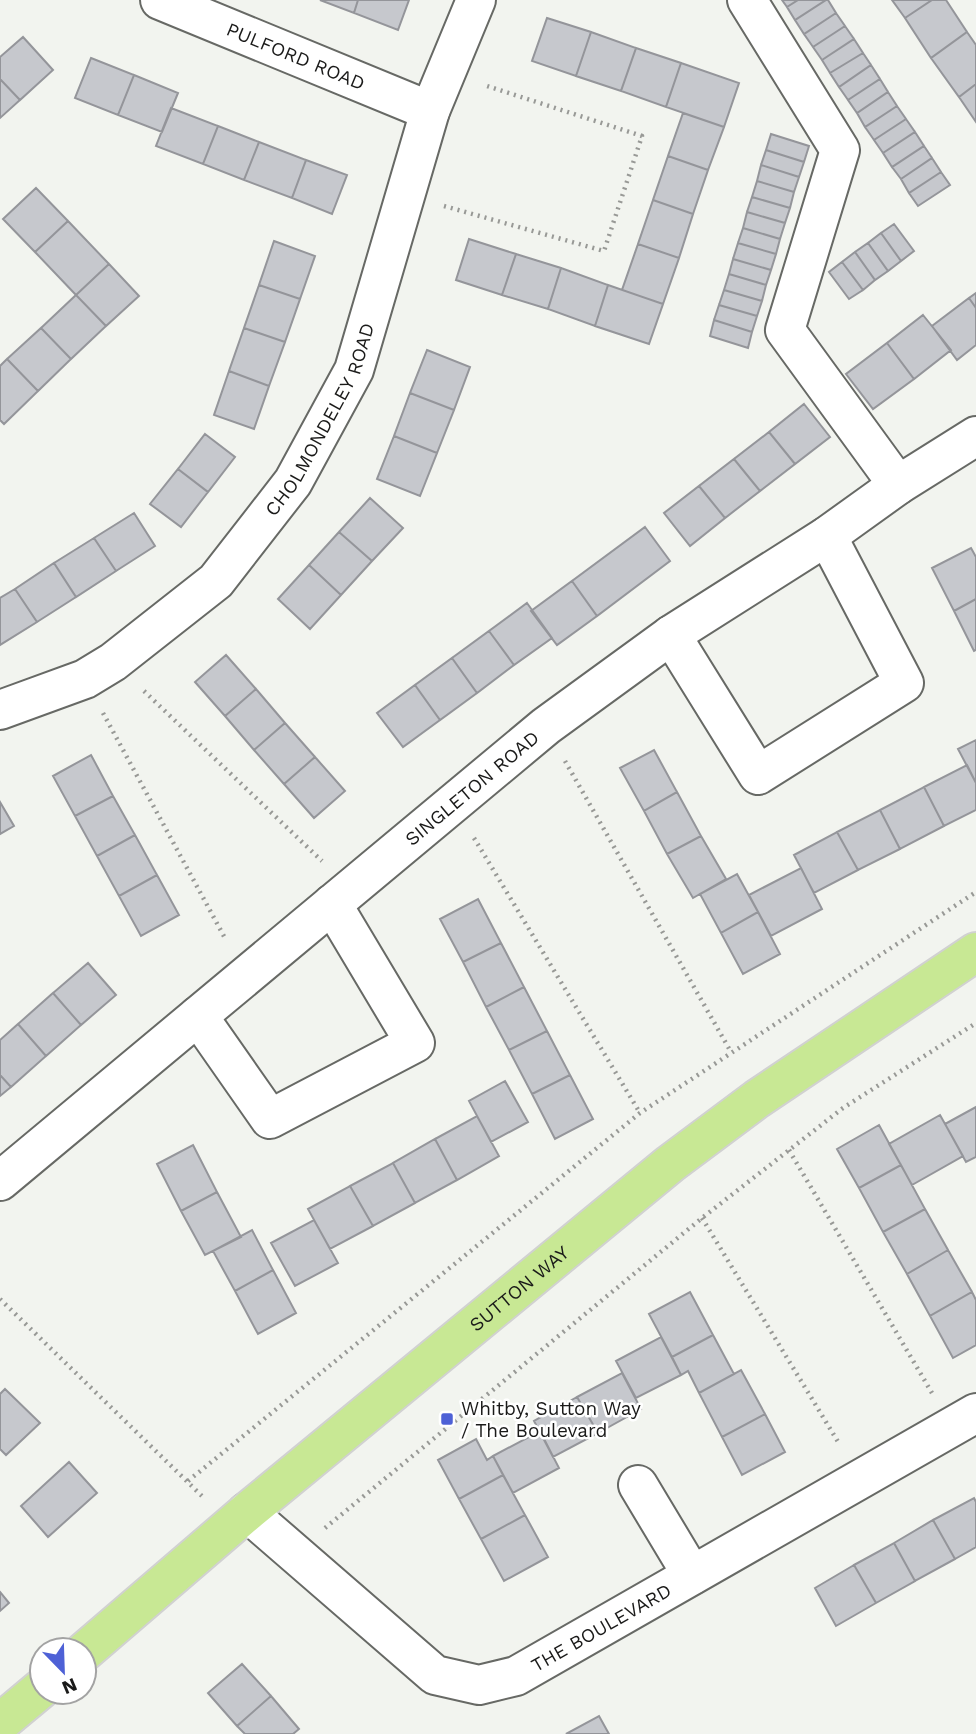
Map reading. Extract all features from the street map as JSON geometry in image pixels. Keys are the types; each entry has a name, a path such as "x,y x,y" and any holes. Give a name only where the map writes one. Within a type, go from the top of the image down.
{"main road":[{"name":"SUTTON WAY","path":"98,1640 240,1518 670,1164 757,1099 976,952"},
{"path":"0,1723 28,1700"}],"street":[{"name":"PULFORD ROAD","path":"160,0 430,111"},
{"name":"CHOLMONDELEY ROAD","path":"0,710 99,670 216,581 293,482 354,370 430,111 476,0"},
{"path":"747,0 840,150 785,330 898,485"},
{"name":"SINGLETON ROAD","path":"0,1181 546,726 671,635 827,536 898,485 976,436"},
{"path":"671,635 758,775 904,683 827,536"},
{"path":"198,1016 270,1119 415,1043 342,896"},
{"name":"THE BOULEVARD","path":"240,1518 294,1553 435,1675 479,1685 516,1676 964,1420"},
{"path":"638,1485 692,1575"}],"path":[{"path":"406,195 604,251 642,135 446,73"},
{"path":"99,670 342,896"},
{"path":"99,670 246,976"},
{"path":"546,726 731,1052"},
{"path":"453,803 640,1113"},
{"path":"188,1481 640,1113 976,892"},
{"path":"294,1553 702,1218 843,1108 976,1023"},
{"path":"789,1150 964,1420"},
{"path":"702,1218 861,1479"},
{"path":"0,1299 188,1481 240,1518"}],"building":[{"path":"320,0 358,0 354,13"},
{"path":"358,0 409,0 398,30 354,13"},
{"path":"782,0 798,0 787,7"},
{"path":"798,0 826,0 795,20 787,7"},
{"path":"826,0 836,13 804,34 795,20"},
{"path":"892,0 932,0 905,18"},
{"path":"932,0 946,0 967,32 931,58 905,18"},
{"path":"836,13 845,26 813,47 804,34"},
{"path":"547,18 591,32 576,76 532,61"},
{"path":"845,26 854,39 822,60 813,47"},
{"path":"591,32 636,48 621,91 576,76"},
{"path":"967,32 976,45 976,84 959,97 931,58"},
{"path":"23,37 53,70 20,100 0,79 0,57"},
{"path":"854,39 863,53 830,73 822,60"},
{"path":"636,48 681,63 666,107 621,91"},
{"path":"863,53 871,65 839,87 830,73"},
{"path":"91,58 134,75 118,115 75,98"},
{"path":"681,63 739,83 724,127 666,107"},
{"path":"871,65 880,79 848,100 839,87"},
{"path":"134,75 178,93 162,132 118,115"},
{"path":"0,79 20,100 0,118"},
{"path":"880,79 888,92 857,113 848,100"},
{"path":"976,84 976,122 959,97"},
{"path":"888,92 897,106 865,127 857,113"},
{"path":"897,106 906,119 874,140 865,127"},
{"path":"171,108 218,126 203,164 156,146"},
{"path":"683,113 724,127 708,170 668,156"},
{"path":"906,119 915,132 883,153 874,140"},
{"path":"218,126 259,142 244,180 203,164"},
{"path":"915,132 924,146 892,167 883,153"},
{"path":"771,134 809,146 804,162 766,150"},
{"path":"259,142 306,160 292,198 244,180"},
{"path":"924,146 932,158 901,179 892,167"},
{"path":"766,150 804,162 799,177 761,165"},
{"path":"668,156 708,170 693,214 653,200"},
{"path":"932,158 941,172 909,193 901,179"},
{"path":"306,160 347,175 332,214 292,198"},
{"path":"761,165 799,177 794,192 757,181"},
{"path":"941,172 950,185 918,206 909,193"},
{"path":"757,181 794,192 790,208 752,197"},
{"path":"36,188 68,221 35,252 3,219"},
{"path":"752,197 790,208 785,223 747,212"},
{"path":"653,200 693,214 679,258 638,244"},
{"path":"747,212 785,223 780,239 743,228"},
{"path":"68,221 109,264 76,295 35,252"},
{"path":"894,224 914,251 901,261 881,233"},
{"path":"743,228 780,239 776,254 738,243"},
{"path":"881,233 901,261 888,271 868,243"},
{"path":"469,239 516,254 502,295 456,280"},
{"path":"274,241 315,256 300,299 259,285"},
{"path":"738,243 776,254 771,270 733,259"},
{"path":"868,243 888,271 875,280 855,252"},
{"path":"638,244 679,258 663,304 622,290"},
{"path":"855,252 875,280 863,290 842,262"},
{"path":"516,254 561,268 548,309 502,295"},
{"path":"733,259 771,270 766,285 729,274"},
{"path":"842,262 863,290 849,299 829,272"},
{"path":"109,264 139,296 106,326 76,295"},
{"path":"561,268 608,285 595,326 548,309"},
{"path":"729,274 766,285 762,301 724,290"},
{"path":"259,285 300,299 285,342 244,328"},
{"path":"608,285 663,304 649,344 595,326"},
{"path":"724,290 762,301 757,316 719,305"},
{"path":"976,293 976,308 969,298"},
{"path":"76,295 106,326 71,359 41,328"},
{"path":"969,298 976,308 976,345 957,360 932,326"},
{"path":"719,305 757,316 752,332 714,320"},
{"path":"923,315 951,350 914,379 887,343"},
{"path":"714,320 752,332 748,348 710,336"},
{"path":"41,328 71,359 38,391 7,359"},
{"path":"244,328 285,342 269,386 229,371"},
{"path":"887,343 914,379 873,409 846,374"},
{"path":"427,350 470,367 454,410 410,393"},
{"path":"7,359 38,391 4,424 0,420 0,366"},
{"path":"229,371 269,386 254,429 214,415"},
{"path":"410,393 454,410 437,453 394,436"},
{"path":"804,404 830,437 795,464 769,432"},
{"path":"769,432 795,464 760,491 734,459"},
{"path":"205,434 235,457 208,492 178,469"},
{"path":"394,436 437,453 420,496 377,479"},
{"path":"734,459 760,491 725,518 699,486"},
{"path":"178,469 208,492 181,527 150,504"},
{"path":"699,486 725,518 690,546 664,513"},
{"path":"370,498 403,528 372,561 339,532"},
{"path":"134,513 155,546 116,571 94,538"},
{"path":"645,527 670,561 597,616 572,581"},
{"path":"339,532 372,561 341,595 309,565"},
{"path":"94,538 116,571 76,597 54,563"},
{"path":"971,548 976,557 976,599 954,611 932,568"},
{"path":"54,563 76,597 37,622 15,589"},
{"path":"309,565 341,595 310,629 278,599"},
{"path":"572,581 597,616 557,645 531,611"},
{"path":"15,589 37,622 0,645 0,598"},
{"path":"976,599 976,650 974,651 954,611"},
{"path":"527,603 552,638 514,665 489,631"},
{"path":"489,631 514,665 477,693 452,658"},
{"path":"226,655 256,689 225,716 195,682"},
{"path":"452,658 477,693 440,720 415,685"},
{"path":"415,685 440,720 403,747 377,713"},
{"path":"256,689 285,723 254,750 225,716"},
{"path":"285,723 315,757 284,784 254,750"},
{"path":"976,740 976,783 958,749"},
{"path":"654,750 677,792 644,811 620,768"},
{"path":"91,755 113,796 75,816 53,776"},
{"path":"315,757 345,791 314,818 284,784"},
{"path":"967,765 976,783 976,810 944,826 924,787"},
{"path":"924,787 944,826 900,849 880,810"},
{"path":"677,792 701,836 667,854 644,811"},
{"path":"113,796 135,835 97,856 75,816"},
{"path":"0,802 14,826 0,834"},
{"path":"880,810 900,849 858,870 837,832"},
{"path":"837,832 858,870 814,893 794,855"},
{"path":"135,835 157,875 119,896 97,856"},
{"path":"701,836 726,879 693,898 667,854"},
{"path":"801,868 822,909 771,936 749,895"},
{"path":"737,874 758,912 721,933 700,894"},
{"path":"157,875 179,915 141,936 119,896"},
{"path":"478,899 501,943 463,962 440,919"},
{"path":"758,912 780,954 743,974 721,933"},
{"path":"501,943 524,987 486,1007 463,962"},
{"path":"88,963 116,995 81,1025 53,993"},
{"path":"524,987 547,1031 509,1050 486,1007"},
{"path":"53,993 81,1025 46,1056 18,1024"},
{"path":"18,1024 46,1056 11,1087 0,1075 0,1040"},
{"path":"547,1031 570,1075 532,1094 509,1050"},
{"path":"0,1075 11,1087 0,1096"},
{"path":"570,1075 593,1119 555,1139 532,1094"},
{"path":"505,1081 528,1122 491,1142 469,1101"},
{"path":"976,1107 976,1157 966,1162 945,1124"},
{"path":"940,1115 963,1156 912,1185 889,1144"},
{"path":"477,1116 499,1156 457,1180 435,1139"},
{"path":"879,1125 901,1165 859,1188 837,1149"},
{"path":"435,1139 457,1180 415,1203 393,1163"},
{"path":"193,1145 217,1192 181,1211 157,1164"},
{"path":"393,1163 415,1203 373,1226 350,1186"},
{"path":"901,1165 925,1209 883,1232 859,1188"},
{"path":"350,1186 373,1226 330,1249 308,1209"},
{"path":"217,1192 241,1237 205,1255 181,1211"},
{"path":"925,1209 948,1250 907,1274 883,1232"},
{"path":"314,1220 338,1263 295,1286 271,1243"},
{"path":"252,1230 273,1270 235,1291 213,1251"},
{"path":"948,1250 972,1292 930,1316 907,1274"},
{"path":"273,1270 296,1313 258,1334 235,1291"},
{"path":"690,1292 713,1335 672,1357 649,1314"},
{"path":"972,1292 976,1300 976,1345 953,1358 930,1316"},
{"path":"713,1335 734,1374 699,1393 688,1371 681,1375 672,1357"},
{"path":"661,1337 681,1375 636,1398 616,1361"},
{"path":"741,1370 765,1414 722,1437 699,1393"},
{"path":"622,1373 641,1409 598,1433 577,1397"},
{"path":"5,1389 40,1423 6,1455 0,1449 0,1394"},
{"path":"577,1397 598,1433 553,1457 534,1421"},
{"path":"765,1414 785,1452 742,1475 722,1437"},
{"path":"540,1431 559,1468 513,1493 493,1456"},
{"path":"476,1439 487,1460 493,1456 503,1475 459,1499 438,1460"},
{"path":"69,1462 97,1493 48,1537 21,1506"},
{"path":"503,1475 525,1515 481,1539 459,1499"},
{"path":"974,1498 976,1547 955,1559 933,1520"},
{"path":"525,1515 548,1557 504,1581 481,1539"},
{"path":"933,1520 955,1559 915,1581 894,1543"},
{"path":"894,1543 915,1581 876,1603 854,1565"},
{"path":"854,1565 876,1603 836,1626 815,1588"},
{"path":"0,1592 9,1603 0,1611"},
{"path":"242,1664 271,1696 237,1726 208,1693"},
{"path":"271,1696 299,1729 293,1734 245,1734 237,1726"},
{"path":"599,1716 609,1734 566,1734"}],"place":[{"name":"Whitby, Sutton Way / The Boulevard","path":"447,1419"}]}
